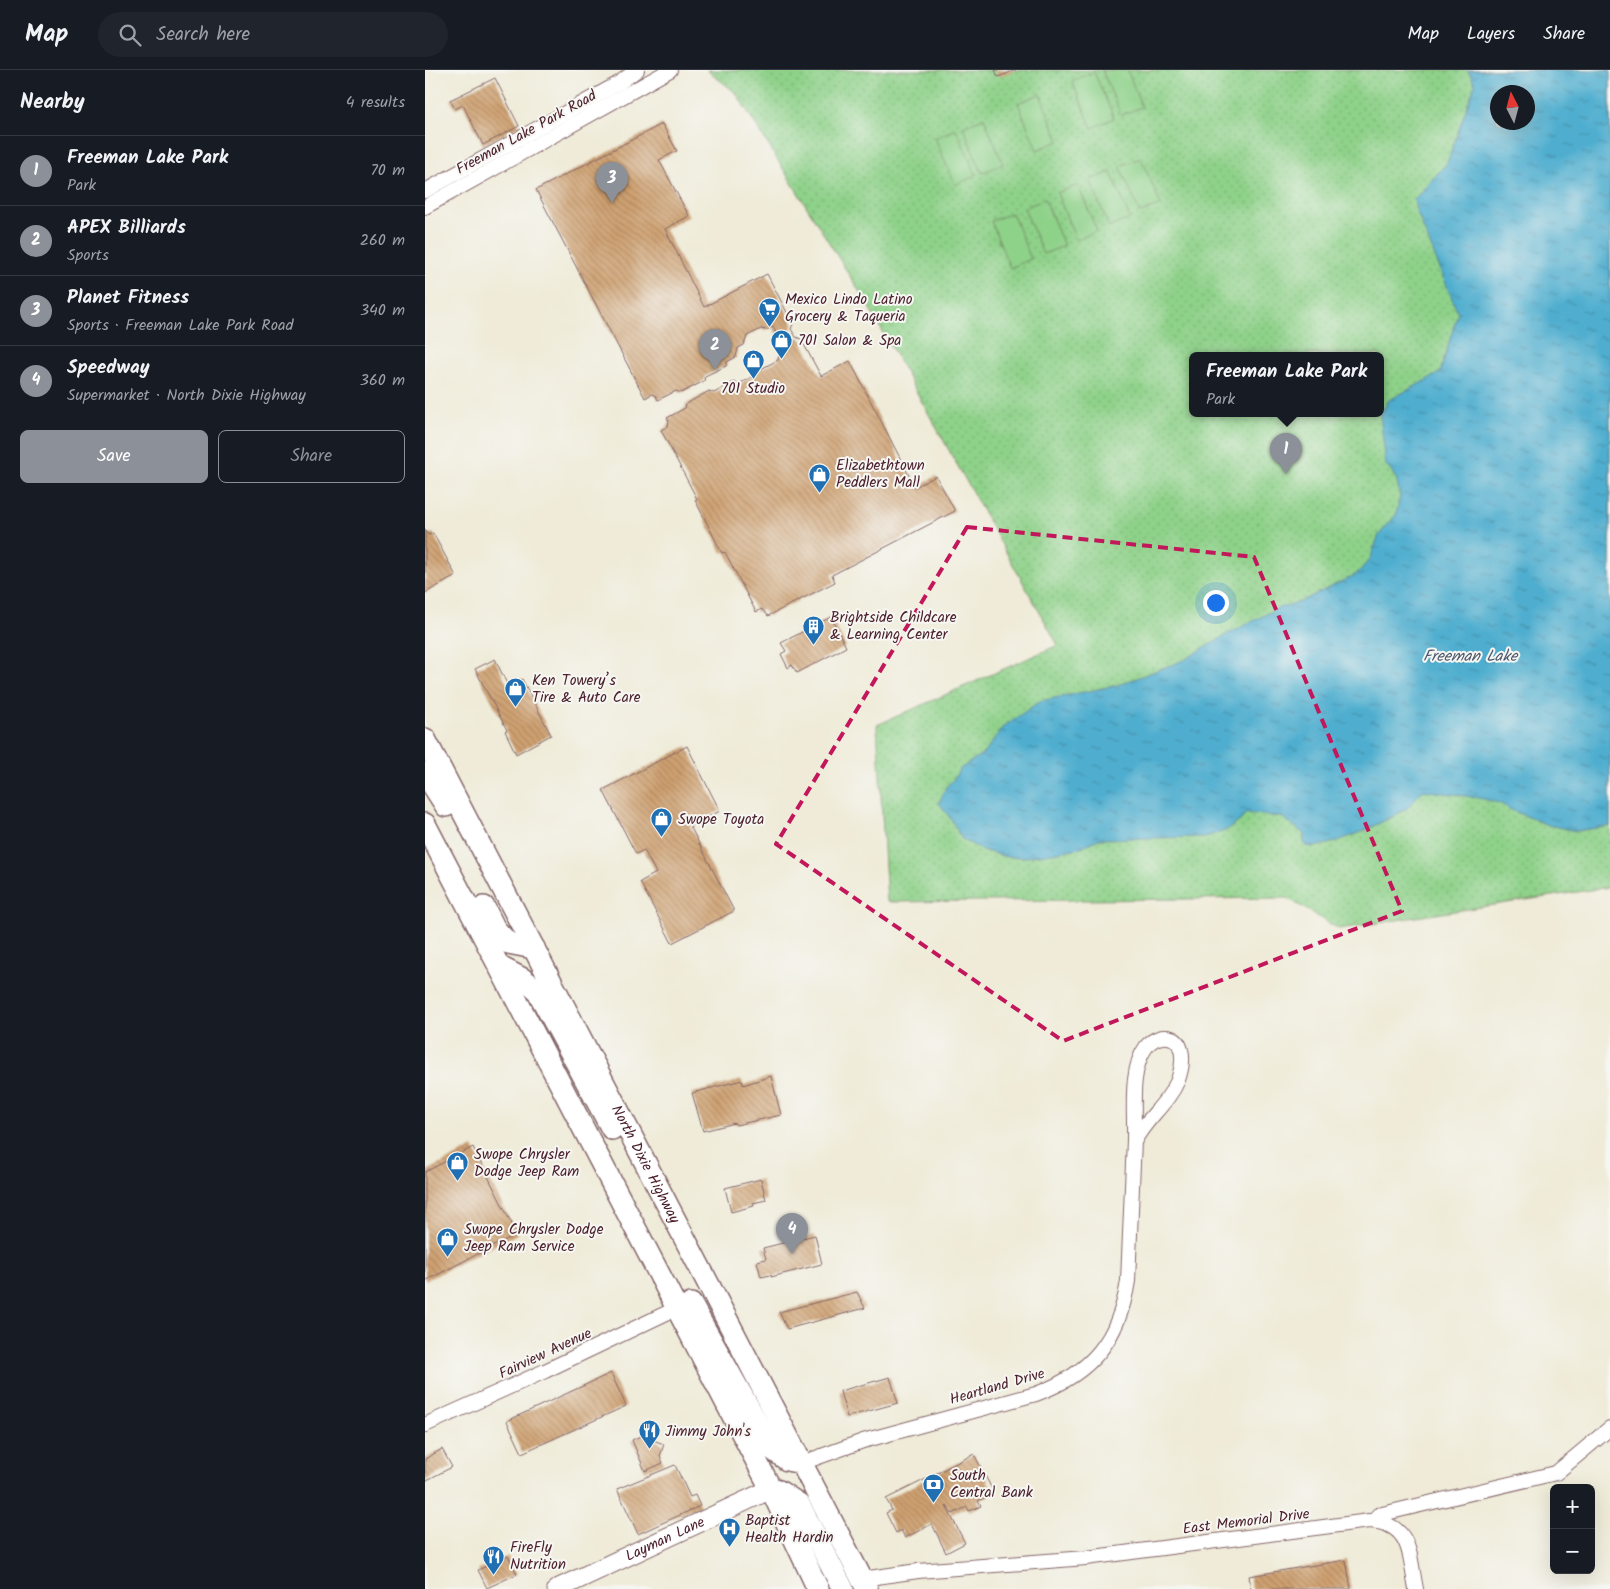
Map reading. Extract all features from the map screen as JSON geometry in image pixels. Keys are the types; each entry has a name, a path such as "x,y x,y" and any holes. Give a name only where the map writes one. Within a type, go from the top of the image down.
{"main road":[{"name":"North Dixie Highway","path":"425,739 865,1584"},
{"path":"425,773 449,810 508,924 530,941"},
{"path":"425,800 495,929 507,943 530,941"},
{"path":"425,824 771,1489 818,1589"},
{"path":"500,967 523,978 537,990 623,1149 644,1161"},
{"path":"584,1128 597,1137 772,1449 787,1460 802,1463"},
{"path":"771,1489 779,1491 799,1504 843,1589"}],"street":[{"name":"Freeman Lake Park Road","path":"425,191 619,83 637,70"},
{"name":"Freeman Lake Park Road","path":"425,207 670,70"},
{"name":"Heartland Drive","path":"802,1463 863,1441 1036,1394 1054,1387 1087,1365 1111,1335 1120,1317 1125,1299 1128,1280 1135,1079 1141,1058 1149,1043 1163,1036 1171,1037 1177,1042 1181,1050 1182,1059 1178,1079 1168,1098 1141,1128 1133,1142"},
{"name":"Fairview Avenue","path":"425,1425 545,1372 677,1308"},
{"name":"East Memorial Drive","path":"865,1584 918,1571 1086,1558 1375,1521 1378,1514 1556,1473 1610,1428"},
{"name":"Layman Lane","path":"557,1589 771,1489"},
{"path":"1375,1521 1383,1521 1394,1526 1403,1535 1408,1547 1415,1589"}],"highlighted area":[{"path":"967,527 1254,557 1402,911 1063,1041 776,844"}],"green space":[{"path":"707,70 1610,70 1610,887 1339,929 1287,898 887,902 877,725 1058,645 866,302 736,93"},
{"path":"1102,70 1127,70 1142,107 1121,115"},
{"path":"1094,72 1114,118 1092,128 1072,81"},
{"path":"1040,94 1059,141 1037,150 1018,103"},
{"path":"984,118 1003,164 982,173 963,126"},
{"path":"956,129 976,175 955,185 935,138"},
{"path":"1141,158 1161,205 1140,213 1120,166"},
{"path":"1111,172 1130,219 1109,227 1090,180"},
{"path":"1078,185 1097,231 1076,240 1057,193"},
{"path":"1045,199 1064,246 1043,254 1024,208"},
{"path":"1012,213 1031,259 1010,268 991,221"}],"water":[{"name":"Freeman Lake","path":"1468,70 1610,70 1610,826 1576,831 1548,825 1494,802 1469,796 1424,790 1406,809 1385,821 1342,840 1316,846 1306,846 1304,834 1282,817 1246,813 1241,820 1225,831 1205,837 1098,839 1079,848 1026,857 1007,857 982,850 962,839 939,803 946,787 960,769 985,752 1003,727 1040,701 1118,685 1184,660 1224,636 1278,608 1300,602 1357,574 1370,559 1379,535 1396,515 1400,496 1396,478 1386,465 1380,417 1384,417 1384,408 1389,400 1440,373 1458,313 1416,210 1414,200 1447,163 1475,84"}],"building":[{"path":"995,70 1016,70 998,77"},
{"path":"495,78 519,126 483,145 463,105 455,109 450,100"},
{"path":"662,124 677,151 659,160 689,216 665,229 704,307 767,274 793,324 791,329 796,337 801,339 821,376 850,361 915,487 936,476 955,511 832,575 835,582 768,616 762,609 756,612 725,552 722,553 695,500 697,499 661,430 668,426 669,421 667,418 685,408 686,404 709,391 714,393 734,382 738,384 756,375 757,371 778,360 779,356 786,352 773,327 766,330 761,329 747,336 744,345 738,348 736,357 727,362 726,366 705,376 704,381 681,393 676,391 658,400 652,394 645,398 536,190"},
{"path":"425,530 428,535 433,533 456,576 425,593"},
{"name":"Brightside Childcare & Learning Center","path":"831,617 846,647 797,673 792,665 788,668 781,654 786,651 781,643"},
{"name":"Ken Towery’s Tire & Auto Care","path":"495,659 508,686 522,679 551,735 516,754 505,731 507,730 475,669"},
{"name":"Swope Toyota","path":"687,746 720,811 690,826 734,911 672,943 640,882 656,873 644,850 636,854 603,790"},
{"path":"771,1076 781,1115 703,1131 692,1093 742,1080 743,1085"},
{"path":"473,1147 517,1234 425,1281 425,1172"},
{"path":"761,1179 766,1200 753,1203 754,1206 731,1212 725,1188"},
{"path":"815,1235 822,1264 771,1277 771,1275 761,1277 757,1261 766,1259 763,1248"},
{"path":"857,1292 865,1308 787,1329 779,1312"},
{"path":"611,1373 626,1406 522,1453 507,1421"},
{"path":"890,1377 898,1403 847,1417 840,1391"},
{"name":"Jimmy John's","path":"649,1432 653,1440 664,1444 660,1456 663,1463 645,1471 632,1440"},
{"path":"442,1449 452,1467 425,1481 425,1459"},
{"name":"South Central Bank","path":"974,1454 994,1493 978,1501 981,1506 969,1511 967,1507 952,1514 946,1506 965,1543 946,1553 932,1524 905,1538 901,1530 896,1533 886,1513 892,1510 886,1499 930,1477 934,1485 937,1484 933,1475"},
{"path":"675,1465 690,1497 695,1495 700,1506 638,1534 617,1489"},
{"path":"508,1556 517,1574 487,1588 478,1570"},
{"path":"1346,1560 1351,1589 1251,1589 1249,1576"}],"place":[{"name":"Planet Fitness","path":"612,203"},
{"name":"Mexico Lindo Latino Grocery & Taqueria","path":"769,327"},
{"name":"701 Salon & Spa","path":"782,359"},
{"name":"APEX Billiards","path":"715,370"},
{"name":"701 Studio","path":"753,379"},
{"name":"Freeman Lake Park","path":"1286,474"},
{"name":"Elizabethtown Peddlers Mall","path":"820,493"},
{"name":"Brightside Childcare & Learning Center","path":"814,645"},
{"name":"Ken Towery’s Tire & Auto Care","path":"516,708"},
{"name":"Swope Toyota","path":"662,838"},
{"name":"Swope Chrysler Dodge Jeep Ram","path":"458,1182"},
{"name":"Speedway","path":"792,1254"},
{"name":"Swope Chrysler Dodge Jeep Ram Service","path":"448,1257"},
{"name":"Jimmy John's","path":"649,1450"},
{"name":"South Central Bank","path":"934,1503"},
{"name":"Baptist Health Hardin","path":"729,1548"},
{"name":"FireFly Nutrition","path":"494,1575"}]}
